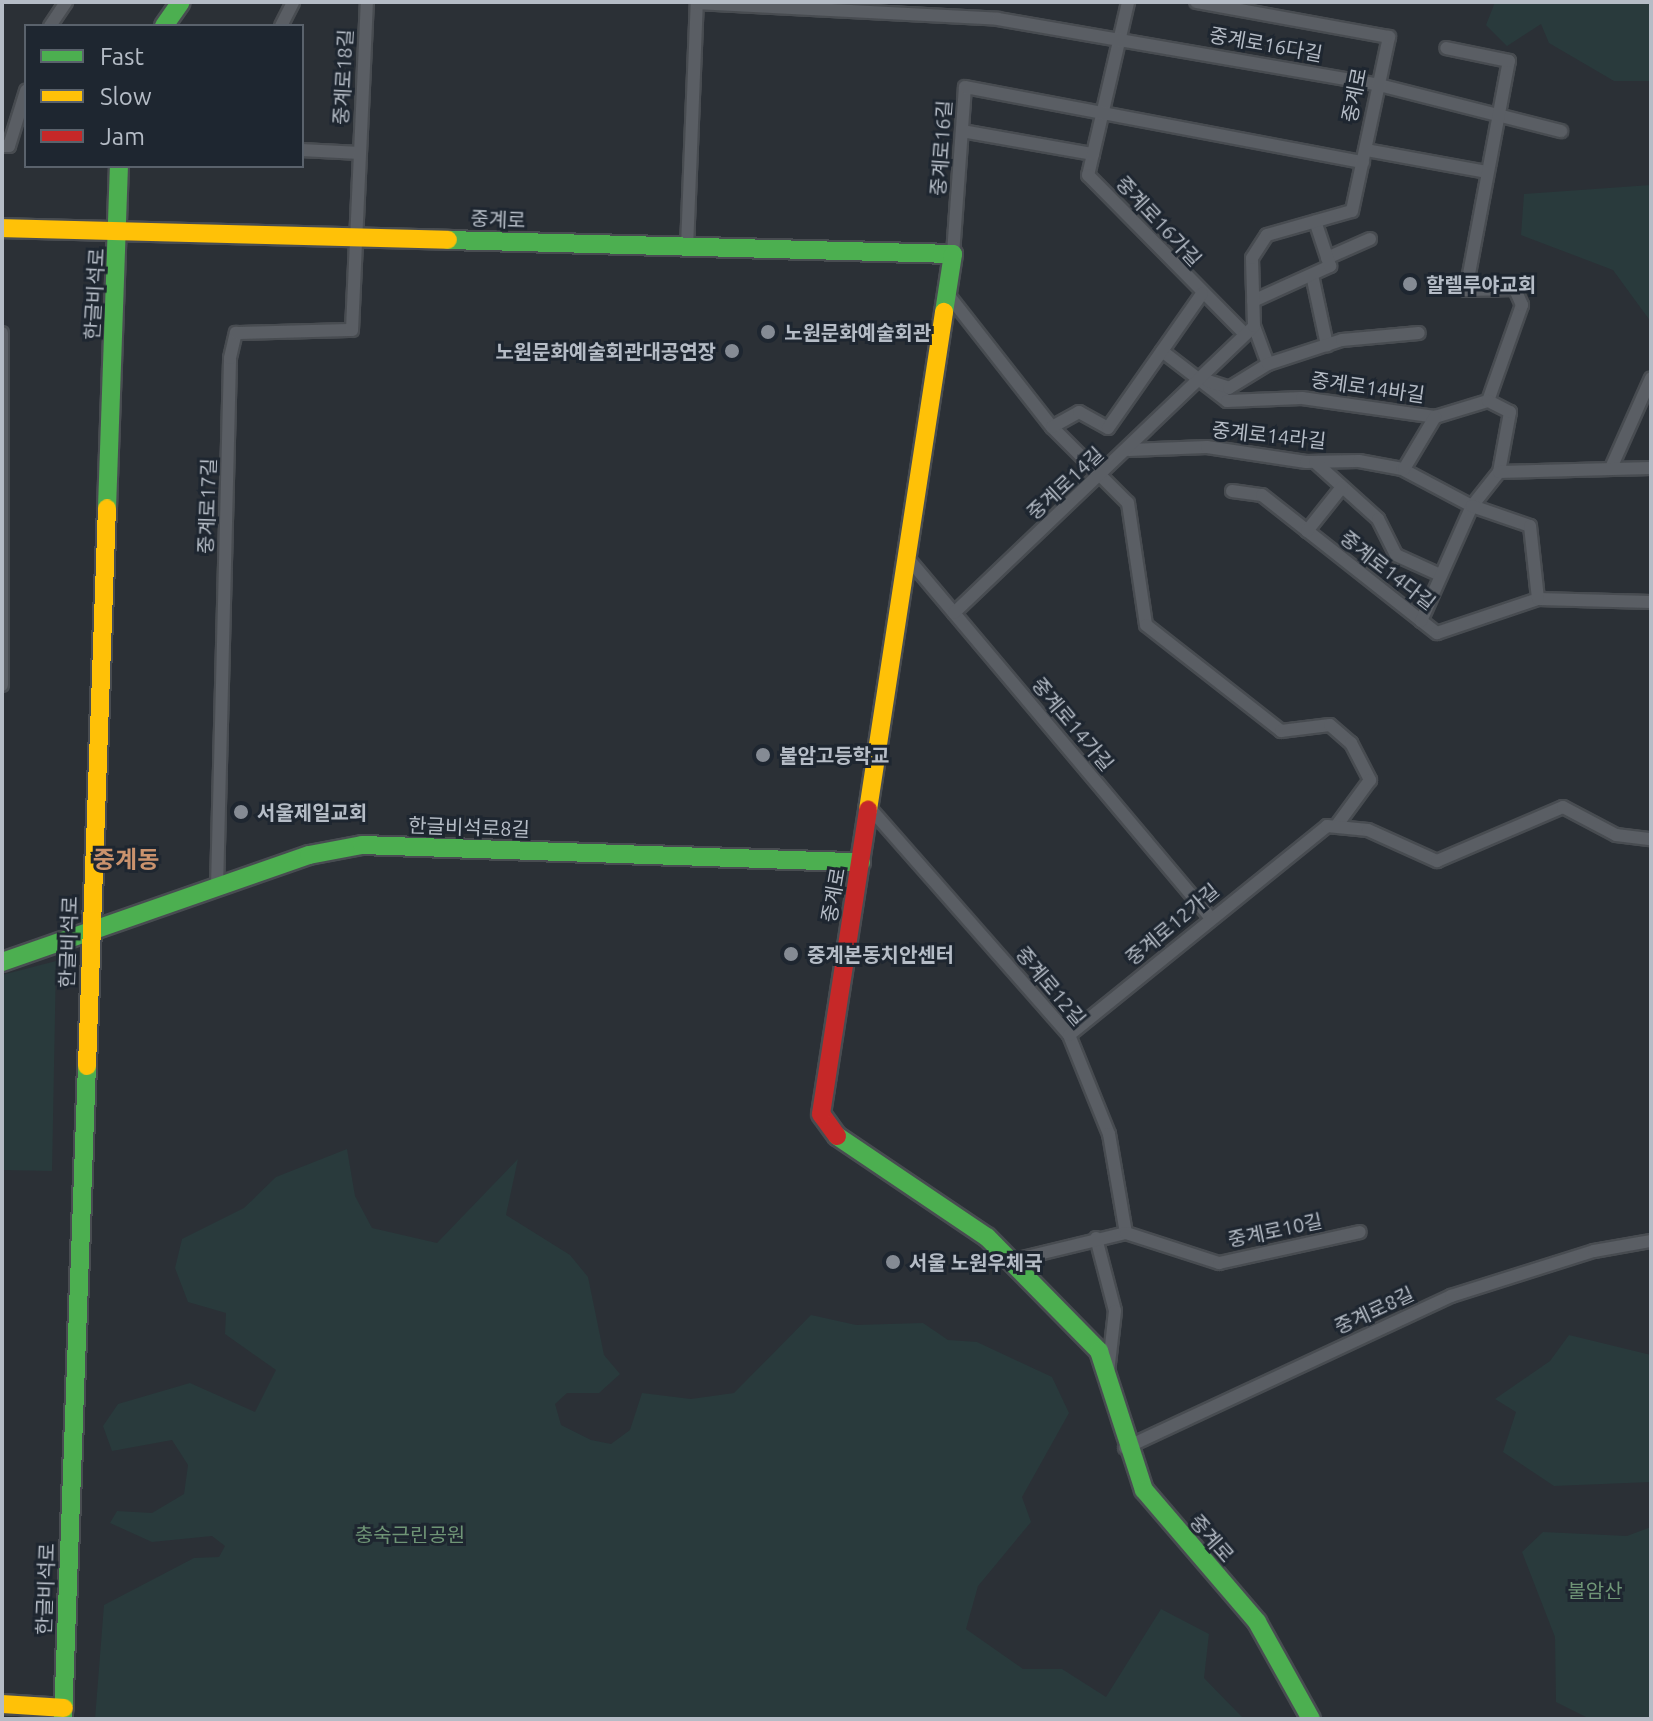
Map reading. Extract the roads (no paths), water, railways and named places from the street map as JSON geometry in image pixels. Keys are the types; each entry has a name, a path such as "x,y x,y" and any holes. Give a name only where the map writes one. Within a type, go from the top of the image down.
{"street":[{"path":"51,24 66,2"},
{"path":"165,24 181,2"},
{"path":"282,24 293,2"},
{"name":"중계로18길","path":"353,238 367,2"},
{"path":"962,131 1093,154 1128,2"},
{"name":"중계로","path":"1196,2 1389,37 1365,156"},
{"path":"687,247 697,3"},
{"name":"중계로16다길","path":"697,3 998,19 1379,85 1499,111 1561,131"},
{"path":"1421,621 1438,574 1472,506 1499,472 1510,412 1488,401 1522,305 1515,289 1466,290 1509,61 1446,48"},
{"name":"중계로16길","path":"953,254 965,87 1365,156 1487,172"},
{"path":"2,146 9,146 24,97"},
{"name":"중계로18길","path":"304,150 359,153"},
{"name":"중계로16가길","path":"1093,154 1088,175 1202,294 1249,330"},
{"path":"1268,364 1249,330 1253,301 1252,258 1267,235 1352,211 1365,156"},
{"name":"한글비석로","path":"63,1714 119,168"},
{"path":"1253,301 1330,266 1315,221"},
{"name":"중계로","path":"2,228 118,234 953,254 861,862 828,1044 821,1104 827,1130 1014,1260 1099,1351 1108,1374 1125,1448 1144,1490 1257,1622 1311,1719"},
{"name":"중계로17길","path":"217,888 230,358 236,333 352,330 353,238"},
{"path":"1327,258 1370,239"},
{"path":"1312,275 1327,345"},
{"path":"946,292 1052,427 1098,479 1128,503 1146,625 1281,731 1330,725 1351,743 1370,780 1337,825 1368,830 1437,861 1563,807 1591,826 1651,839"},
{"path":"1052,427 1079,412 1108,428 1202,294"},
{"name":"중계로14길","path":"954,613 1129,450 1249,330"},
{"path":"2,333 2,685"},
{"path":"1162,351 1201,379 1229,388 1268,364 1327,345 1419,333"},
{"path":"1611,468 1651,378"},
{"name":"중계로14바길","path":"1201,379 1227,401 1302,398 1435,417 1488,401"},
{"path":"1404,469 1435,417"},
{"name":"중계로14라길","path":"1129,450 1262,450 1315,462 1404,469 1472,506 1530,526 1538,599"},
{"path":"1315,462 1378,519 1396,555 1438,574"},
{"path":"1499,472 1651,468"},
{"path":"1307,531 1342,487"},
{"name":"중계로14다길","path":"1232,491 1262,495 1437,633 1538,599 1651,602"},
{"name":"중계로14가길","path":"906,556 1210,917"},
{"name":"중계로12길","path":"868,806 1069,1035 1109,1134 1126,1233"},
{"name":"중계로12가길","path":"1069,1035 1299,842 1337,825"},
{"name":"한글비석로8길","path":"2,962 309,855 362,845 861,862"},
{"name":"중계로10길","path":"1014,1260 1126,1233 1219,1263 1360,1232"},
{"name":"중계로","path":"1096,1238 1115,1311 1108,1374"},
{"name":"중계로8길","path":"1125,1448 1451,1296 1594,1251 1651,1241"},
{"path":"2,1704 63,1714"}],"place":[{"name":"할렐루야교회","path":"1410,284"},
{"name":"노원문화예술회관","path":"768,332"},
{"name":"노원문화예술회관대공연장","path":"732,351"},
{"name":"불암고등학교","path":"763,755"},
{"name":"서울제일교회","path":"241,812"},
{"name":"중계본동치안센터","path":"791,954"},
{"name":"서울 노원우체국","path":"893,1262"}],"district":[{"name":"중계동","path":"126,860"}],"park label":[{"name":"충숙근린공원","path":"410,1534"},
{"name":"불암산","path":"1595,1590"}]}
